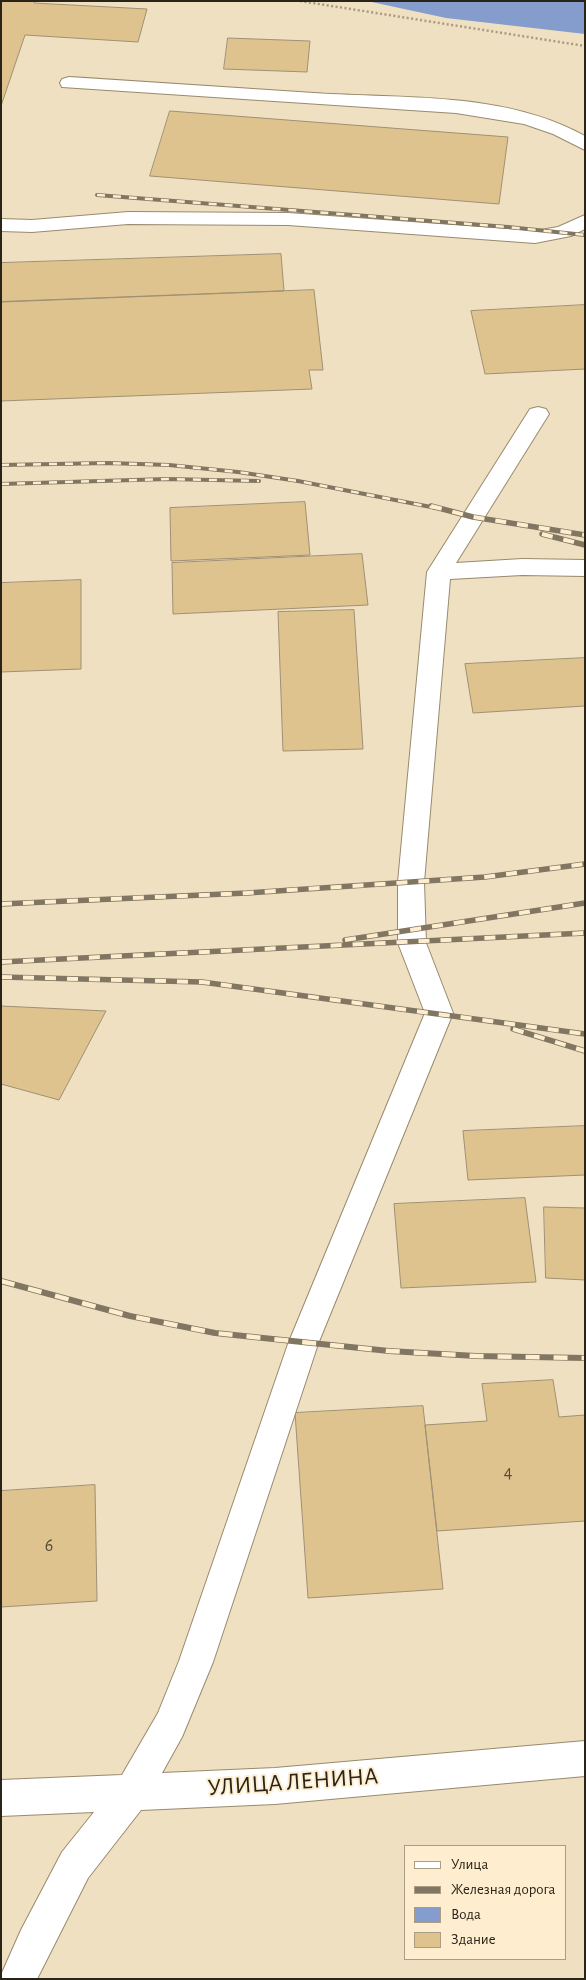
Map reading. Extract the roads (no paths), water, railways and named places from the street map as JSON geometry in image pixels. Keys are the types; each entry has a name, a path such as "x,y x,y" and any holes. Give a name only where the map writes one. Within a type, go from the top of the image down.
{"street":[{"path":"70,83 427,106 492,112 547,125 567,132 585,144"},
{"path":"1,225 32,226 128,218 288,219 496,236 535,237 564,232 585,221"},
{"path":"18,1979 34,1943 75,1865 133,1791 170,1724 196,1662 303,1344 439,1013 412,943 410,931 411,882 439,572 538,414"},
{"path":"439,572 522,567 561,566 585,568"},
{"name":"УЛИЦА ЛЕНИНА","path":"1,1798 275,1786 585,1758"}],"water":[{"path":"367,1 585,1 585,34 446,18"}],"railway":[{"path":"97,195 508,227 585,235"},
{"path":"1,465 109,463 169,465 238,472 298,481 436,508"},
{"path":"1,484 167,479 259,481"},
{"path":"431,506 473,517 585,535"},
{"path":"542,534 585,545"},
{"path":"1,904 247,893 485,877 585,864"},
{"path":"345,940 585,903"},
{"path":"1,962 585,933"},
{"path":"1,977 202,982 585,1034"},
{"path":"513,1029 585,1051"},
{"path":"1,1281 130,1316 215,1333 389,1351 476,1356 585,1358"}]}
